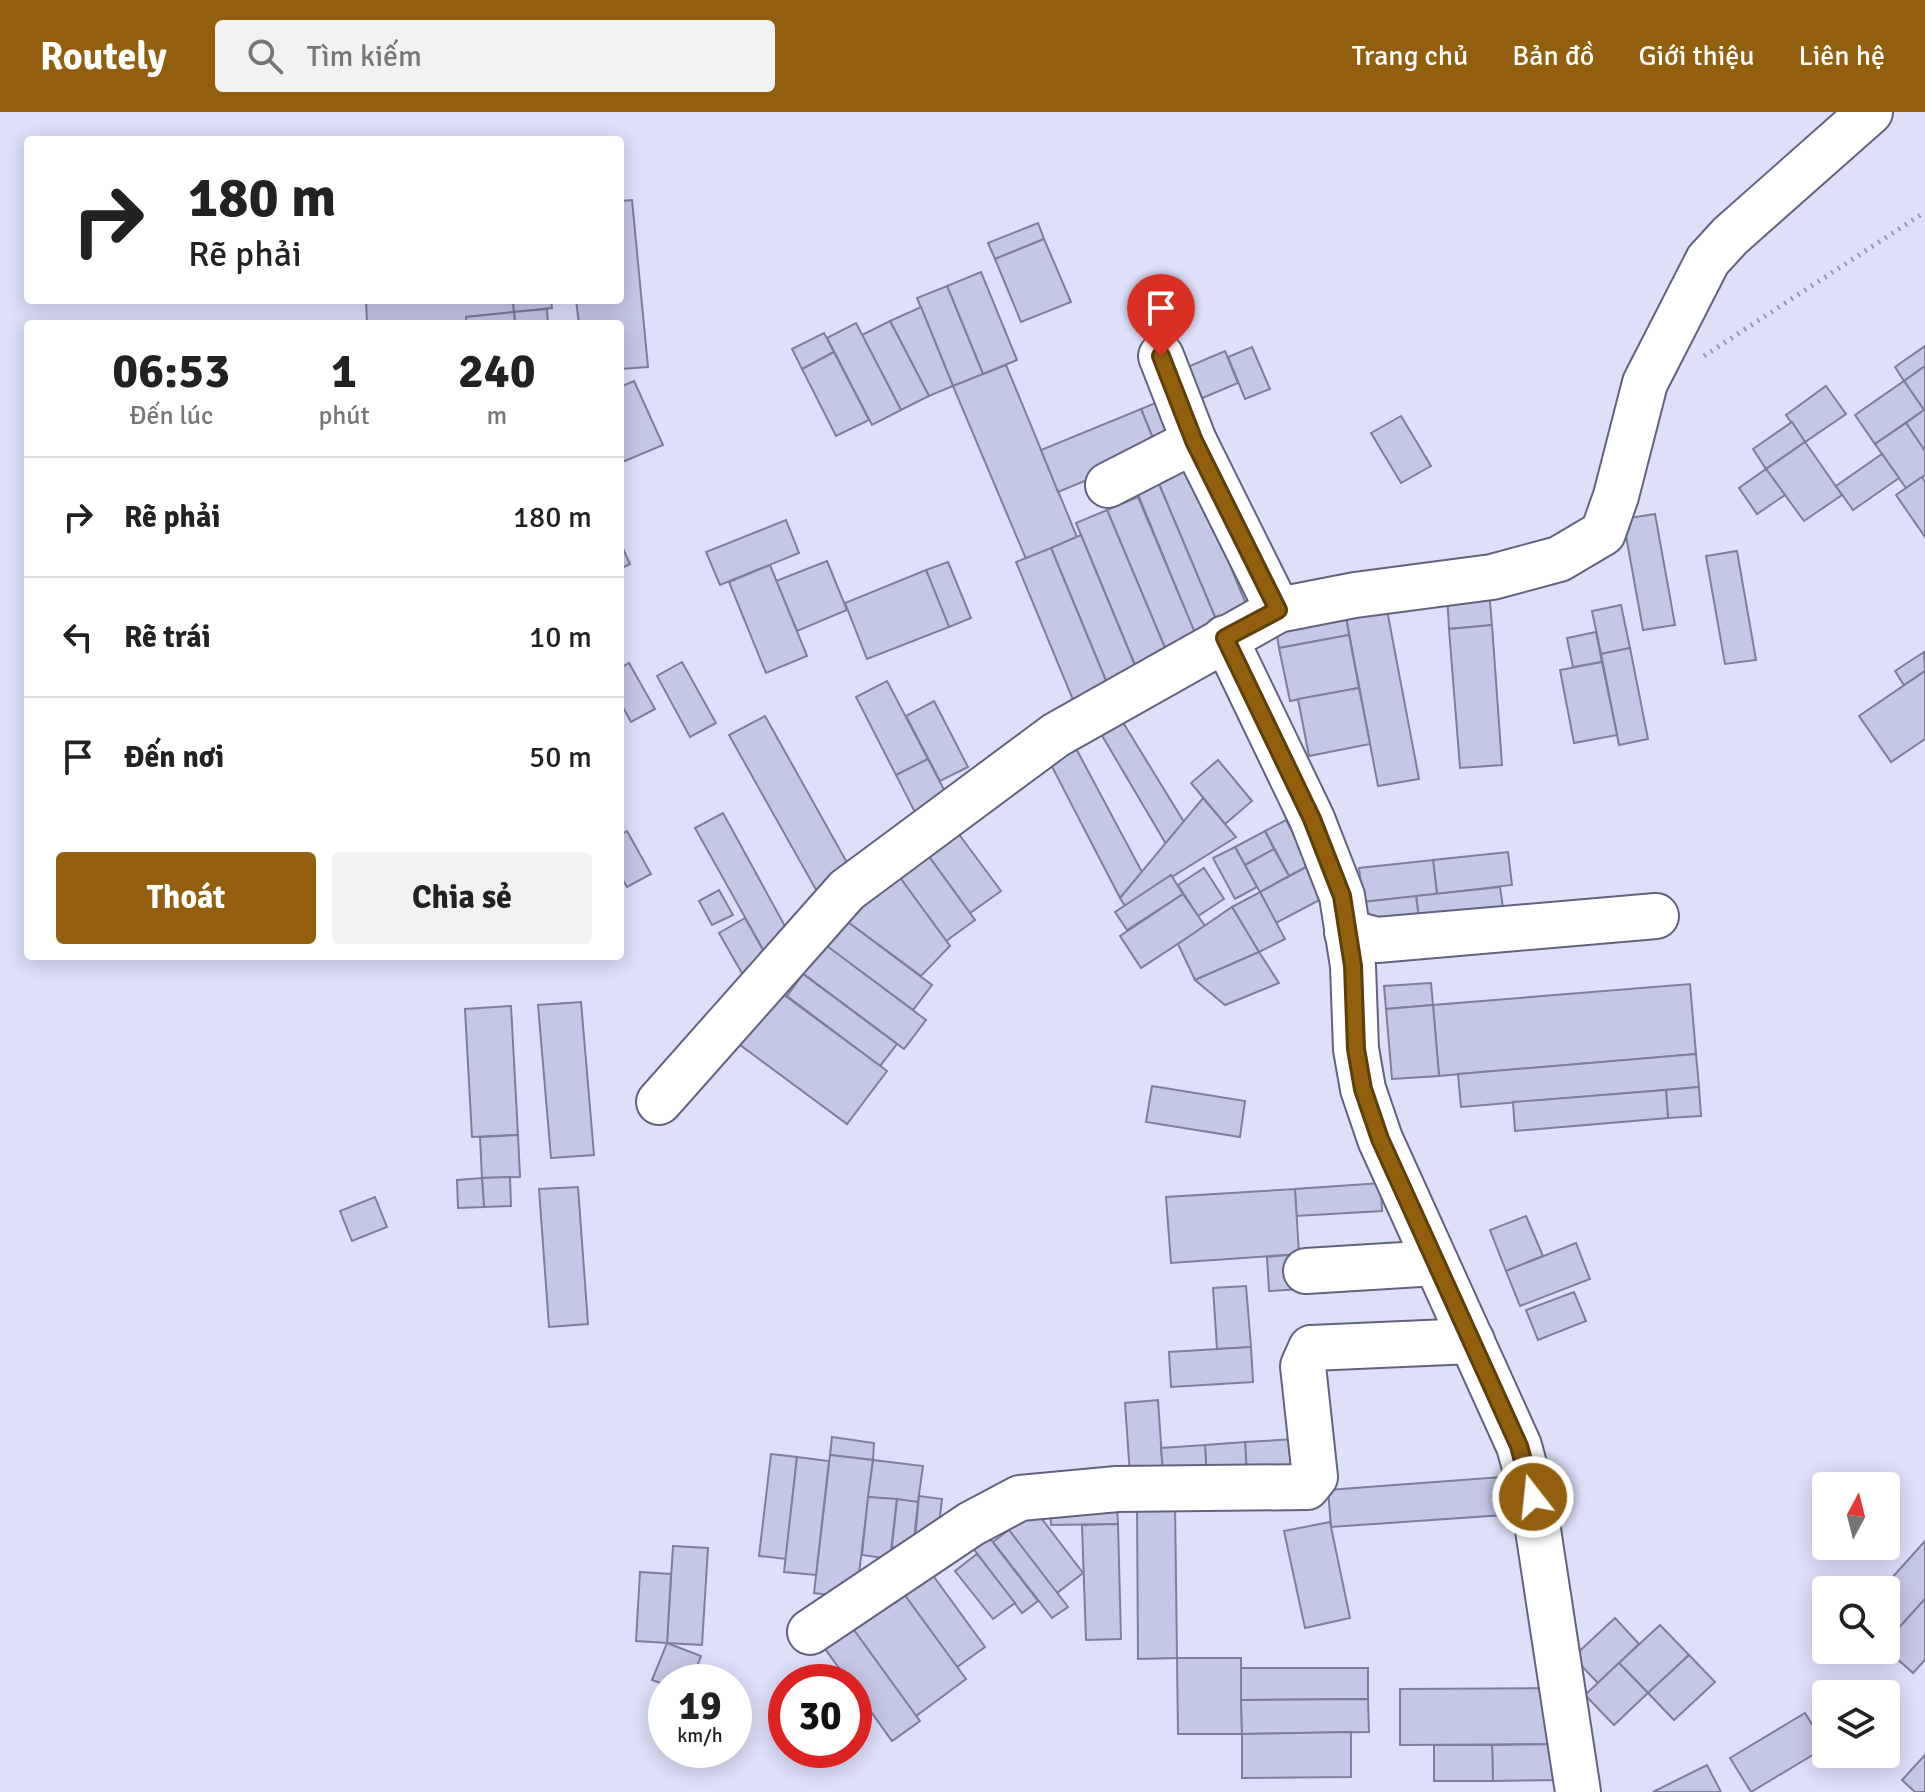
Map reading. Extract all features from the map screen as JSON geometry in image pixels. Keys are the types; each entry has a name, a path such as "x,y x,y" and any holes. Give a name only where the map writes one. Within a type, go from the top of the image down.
{"street":[{"path":"659,1102 847,890 1056,735 1278,610 1355,595 1492,577 1559,559 1603,533 1645,383 1708,260 1730,236 1870,112"},
{"path":"1161,356 1194,441 1278,610"},
{"path":"1108,485 1194,441"},
{"path":"1225,638 1312,819 1342,896 1353,966 1356,1049 1363,1089 1380,1139 1519,1446 1533,1497 1578,1792"},
{"path":"1347,932 1377,940 1656,916"},
{"path":"1306,1271 1436,1263"},
{"path":"810,1632 971,1524 1020,1498 1117,1489 1307,1487 1315,1477 1303,1366 1311,1348 1472,1341"}],"path":[{"path":"1645,383 1720,348 1925,212"}],"building":[{"path":"632,200 648,367 624,369 624,320 578,320 576,304 624,304 624,201"},
{"path":"1038,223 1044,239 995,259 988,243"},
{"path":"1044,239 1071,302 1021,322 995,259"},
{"path":"981,272 1017,360 983,374 947,286"},
{"path":"947,286 983,374 953,386 917,298"},
{"path":"366,304 513,304 514,312 466,317 466,320 367,320"},
{"path":"513,304 552,304 552,308 514,312"},
{"path":"921,307 953,386 929,396 890,321"},
{"path":"547,309 548,320 515,320 514,312"},
{"path":"514,312 515,320 466,320 466,317"},
{"path":"890,321 929,396 901,410 862,335"},
{"path":"856,323 901,410 872,425 827,338"},
{"path":"824,333 834,352 802,369 792,349"},
{"path":"1925,346 1925,366 1904,381 1895,367"},
{"path":"1252,347 1270,389 1245,399 1228,357"},
{"path":"1225,351 1238,383 1191,403 1178,371"},
{"path":"834,352 869,420 836,436 802,369"},
{"path":"1006,365 1077,537 1026,559 953,386"},
{"path":"1925,366 1925,410 1924,410 1904,381"},
{"path":"634,381 663,445 624,461 624,385"},
{"path":"1904,381 1924,410 1875,444 1855,415"},
{"path":"1826,386 1846,414 1805,442 1786,415"},
{"path":"1167,398 1181,433 1155,443 1141,409"},
{"path":"1141,409 1158,451 1058,492 1041,450"},
{"path":"1925,411 1925,451 1906,423"},
{"path":"1401,416 1431,466 1401,483 1371,433"},
{"path":"1792,422 1805,442 1766,469 1753,449"},
{"path":"1906,423 1925,451 1925,475 1906,488 1875,444"},
{"path":"1805,442 1842,495 1804,521 1766,469"},
{"path":"1882,454 1899,478 1853,510 1836,486"},
{"path":"1186,459 1249,611 1218,624 1154,472"},
{"path":"1766,469 1785,495 1757,514 1739,488"},
{"path":"1156,477 1218,624 1195,634 1135,487"},
{"path":"1922,477 1925,482 1925,537 1896,495"},
{"path":"1138,497 1198,640 1167,653 1107,510"},
{"path":"1107,510 1171,662 1139,675 1076,523"},
{"path":"1655,514 1675,625 1643,630 1623,519"},
{"path":"786,520 799,553 720,585 706,552"},
{"path":"1081,535 1139,675 1109,688 1051,548"},
{"path":"1051,548 1109,688 1078,712 1016,562"},
{"path":"624,551 630,564 624,567"},
{"path":"1737,551 1756,660 1725,664 1706,556"},
{"path":"827,561 847,610 797,631 776,581"},
{"path":"948,562 971,618 949,627 926,570"},
{"path":"770,565 807,656 766,673 729,582"},
{"path":"926,570 949,627 867,659 845,603"},
{"path":"1489,591 1492,625 1449,629 1447,594"},
{"path":"1621,605 1630,648 1601,654 1592,611"},
{"path":"1387,610 1419,779 1378,786 1346,617"},
{"path":"1346,617 1349,635 1279,648 1276,630"},
{"path":"1492,625 1502,765 1460,768 1449,629"},
{"path":"1596,632 1602,662 1573,667 1567,638"},
{"path":"1349,635 1359,688 1290,701 1279,648"},
{"path":"1630,648 1648,739 1619,745 1601,654"},
{"path":"1924,652 1925,671 1904,685 1895,671"},
{"path":"682,662 716,723 690,737 657,676"},
{"path":"1602,662 1617,735 1574,743 1560,670"},
{"path":"629,663 655,709 631,722 624,709 624,666"},
{"path":"1925,671 1925,739 1891,762 1859,716"},
{"path":"887,681 928,759 896,775 856,697"},
{"path":"1359,688 1370,744 1309,756 1298,699"},
{"path":"934,701 968,767 940,781 906,716"},
{"path":"1116,711 1184,822 1166,844 1094,722"},
{"path":"765,716 854,875 819,895 729,735"},
{"path":"1072,741 1142,872 1120,898 1047,757"},
{"path":"928,759 953,807 921,824 896,775"},
{"path":"1218,760 1252,801 1225,824 1191,783"},
{"path":"1203,798 1236,837 1125,906 1120,898"},
{"path":"723,813 792,939 765,953 695,828"},
{"path":"1286,820 1310,865 1289,876 1265,831"},
{"path":"627,831 651,874 627,887 624,882 624,833"},
{"path":"1265,831 1274,849 1245,865 1235,847"},
{"path":"958,833 1001,891 970,913 928,855"},
{"path":"922,847 975,920 946,941 893,868"},
{"path":"1235,847 1257,887 1235,899 1213,858"},
{"path":"1274,849 1289,876 1260,892 1245,865"},
{"path":"1508,852 1512,885 1437,894 1433,860"},
{"path":"1433,860 1437,894 1363,902 1359,868"},
{"path":"1310,865 1327,896 1276,923 1260,892"},
{"path":"893,868 950,946 921,976 833,911"},
{"path":"1204,868 1224,899 1198,916 1178,885"},
{"path":"1171,875 1183,894 1127,930 1115,912"},
{"path":"1500,887 1504,915 1420,925 1416,896"},
{"path":"719,890 733,915 712,925 699,901"},
{"path":"1260,892 1285,939 1259,952 1232,907"},
{"path":"1183,894 1205,926 1141,968 1120,936"},
{"path":"1416,896 1420,925 1366,931 1363,902"},
{"path":"1232,907 1259,952 1195,980 1178,944"},
{"path":"833,911 932,985 913,1010 814,937"},
{"path":"745,918 773,968 747,982 719,933"},
{"path":"819,940 926,1020 904,1049 797,969"},
{"path":"1259,952 1279,983 1225,1005 1195,980"},
{"path":"803,974 897,1044 880,1066 787,996"},
{"path":"1431,983 1433,1005 1386,1009 1384,986"},
{"path":"1690,984 1696,1054 1439,1076 1433,1005"},
{"path":"772,986 887,1071 847,1124 732,1039"},
{"path":"581,1002 594,1155 551,1158 538,1005"},
{"path":"1433,1005 1439,1076 1392,1079 1386,1009"},
{"path":"511,1006 518,1135 472,1137 465,1009"},
{"path":"1696,1054 1699,1087 1461,1107 1458,1074"},
{"path":"1152,1086 1245,1101 1240,1137 1146,1122"},
{"path":"1699,1087 1701,1116 1668,1118 1666,1090"},
{"path":"1666,1090 1668,1118 1515,1131 1513,1102"},
{"path":"518,1135 520,1177 482,1178 480,1137"},
{"path":"510,1177 511,1206 484,1207 482,1178"},
{"path":"482,1178 484,1207 458,1208 457,1180"},
{"path":"1381,1183 1382,1211 1296,1216 1295,1189"},
{"path":"578,1187 588,1324 549,1327 539,1189"},
{"path":"1295,1189 1299,1254 1171,1263 1166,1197"},
{"path":"375,1197 387,1227 352,1241 340,1211"},
{"path":"1526,1216 1543,1256 1506,1271 1490,1230"},
{"path":"1576,1243 1590,1279 1520,1306 1506,1271"},
{"path":"1299,1254 1301,1289 1269,1291 1267,1257"},
{"path":"1246,1286 1251,1347 1217,1349 1213,1288"},
{"path":"1574,1292 1586,1321 1538,1340 1526,1310"},
{"path":"1251,1347 1253,1382 1171,1387 1169,1352"},
{"path":"1158,1400 1163,1473 1130,1475 1125,1403"},
{"path":"832,1437 874,1443 873,1460 830,1455"},
{"path":"1296,1439 1298,1473 1247,1477 1245,1442"},
{"path":"1245,1442 1247,1477 1207,1479 1205,1445"},
{"path":"1205,1445 1207,1479 1164,1482 1161,1448"},
{"path":"771,1454 797,1457 786,1559 759,1556"},
{"path":"830,1455 873,1460 856,1598 814,1593"},
{"path":"797,1457 829,1461 816,1575 784,1572"},
{"path":"873,1460 923,1466 918,1502 868,1497"},
{"path":"1515,1476 1518,1514 1331,1527 1328,1490"},
{"path":"919,1496 942,1499 937,1540 915,1538"},
{"path":"868,1497 897,1499 890,1559 862,1555"},
{"path":"897,1499 918,1502 913,1550 892,1547"},
{"path":"1175,1501 1177,1658 1138,1659 1137,1502"},
{"path":"1029,1502 1083,1573 1057,1593 1002,1522"},
{"path":"1117,1505 1118,1524 1051,1525 1050,1507"},
{"path":"1330,1522 1350,1618 1305,1628 1284,1531"},
{"path":"1118,1524 1121,1639 1086,1640 1082,1525"},
{"path":"1009,1530 1068,1607 1052,1618 993,1542"},
{"path":"988,1536 1038,1601 1022,1613 973,1548"},
{"path":"1925,1541 1925,1599 1900,1627 1900,1576 1894,1576"},
{"path":"673,1546 708,1548 702,1645 667,1643"},
{"path":"977,1554 1015,1603 993,1619 955,1571"},
{"path":"929,1570 985,1647 957,1667 901,1590"},
{"path":"640,1572 671,1574 667,1643 636,1641"},
{"path":"901,1590 966,1679 916,1716 851,1626"},
{"path":"1925,1599 1925,1660 1913,1673 1900,1661 1900,1627"},
{"path":"1615,1618 1639,1644 1598,1683 1573,1657"},
{"path":"1660,1625 1689,1655 1648,1693 1619,1663"},
{"path":"851,1626 920,1721 892,1741 872,1713 872,1664 836,1664 823,1646"},
{"path":"667,1643 701,1656 698,1664 658,1664"},
{"path":"1689,1655 1715,1682 1674,1720 1648,1693"},
{"path":"1177,1658 1241,1658 1242,1734 1178,1734"},
{"path":"1619,1663 1648,1693 1614,1725 1585,1695"},
{"path":"1241,1668 1368,1668 1368,1699 1241,1700"},
{"path":"1561,1688 1562,1744 1400,1745 1400,1689"},
{"path":"1368,1699 1369,1732 1242,1734 1241,1700"},
{"path":"1805,1713 1812,1724 1812,1755 1751,1792 1730,1758"},
{"path":"1351,1732 1351,1777 1242,1778 1242,1734"},
{"path":"1562,1744 1562,1780 1493,1781 1492,1745"},
{"path":"1434,1745 1492,1745 1493,1781 1434,1781"},
{"path":"1925,1755 1925,1792 1915,1792 1902,1780"},
{"path":"1707,1765 1721,1792 1653,1792"}],"route":[{"path":"1161,356 1194,441 1278,610 1225,638 1312,819 1342,896 1353,966 1356,1049 1363,1089 1380,1139 1519,1446 1533,1497"}]}
